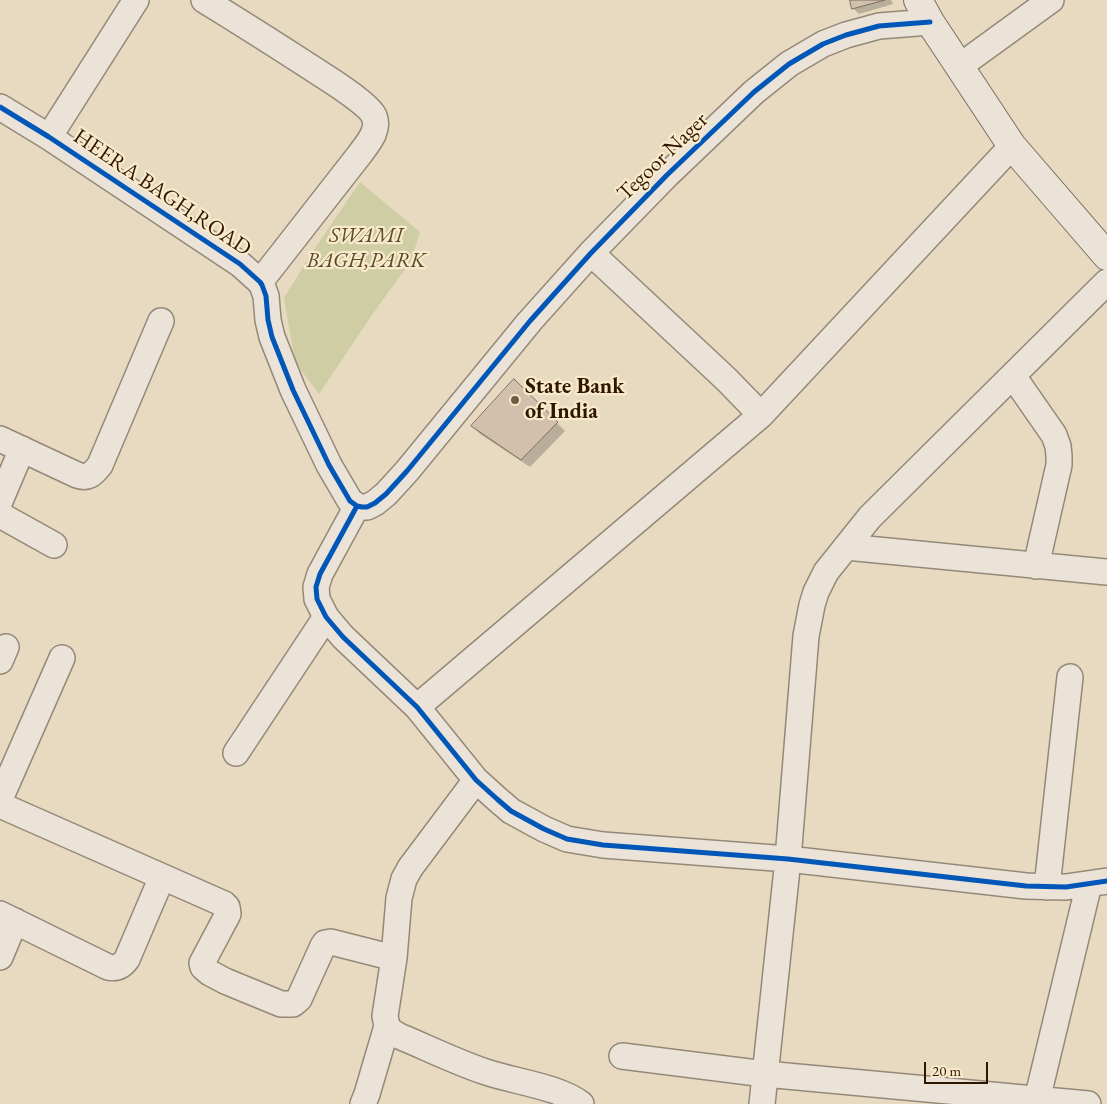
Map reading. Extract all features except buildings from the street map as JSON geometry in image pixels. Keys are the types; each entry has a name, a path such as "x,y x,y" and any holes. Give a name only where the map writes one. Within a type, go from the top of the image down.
{"street":[{"path":"49,137 136,0"},
{"path":"204,0 348,92 372,112 375,118 375,128 371,139 260,282"},
{"path":"960,66 1051,0"},
{"path":"924,11 1012,146 1107,256"},
{"name":"Tegoor Nager","path":"357,506 367,507 386,494 530,321 591,253 667,175 754,92 789,64 823,44 924,11"},
{"name":"HEERA BAGH,ROAD","path":"0,107 49,137 240,264 260,282 265,291 272,337 293,390 329,464 350,501 357,506"},
{"path":"417,707 761,415 1012,146"},
{"path":"591,253 726,379 761,415"},
{"path":"762,1104 788,859 806,636 816,592 826,572 870,517 1107,282"},
{"path":"0,501 11,444 77,475 86,477 92,475 100,465 161,321"},
{"path":"1013,376 1054,435 1058,446 1059,465 1036,566"},
{"path":"357,506 320,574 316,587 316,599 326,617 343,636 417,707 476,780 511,811 544,829 567,839 603,845 788,859 1026,886 1066,887 1098,883 1036,1102"},
{"path":"0,515 54,545"},
{"path":"846,548 1107,572"},
{"path":"236,753 326,617"},
{"path":"0,798 62,658"},
{"path":"1047,887 1070,677"},
{"path":"476,780 410,868 404,879 399,898 394,958 385,1016 387,1026 399,1036 485,1071 555,1091 581,1104"},
{"path":"0,805 224,904 227,907 228,914 202,963 202,967 225,981 281,1004 293,1004 300,999 325,943 331,942 394,958"},
{"path":"0,957 7,918 108,967 117,968 128,959 162,877"},
{"path":"363,1104 387,1026"},
{"path":"622,1056 764,1074 1036,1102 1088,1104"}],"green space":[{"name":"SWAMI BAGH,PARK","path":"360,182 420,232 411,261 319,394 295,362 284,298 309,257"}],"cycle path":[{"path":"0,107 49,137 240,264 260,282 266,296 272,337 293,390 329,465 350,501 357,506 367,507 386,494 407,471 530,321 591,253 667,175 754,92 789,64 823,44 846,35 879,26 930,22"},
{"path":"357,506 320,574 316,587 317,599 326,617 343,637 417,707 476,780 511,811 544,829 567,839 603,845 788,859 1026,886 1066,887 1107,881"}],"place":[{"name":"State Bank of India","path":"515,400"}]}
